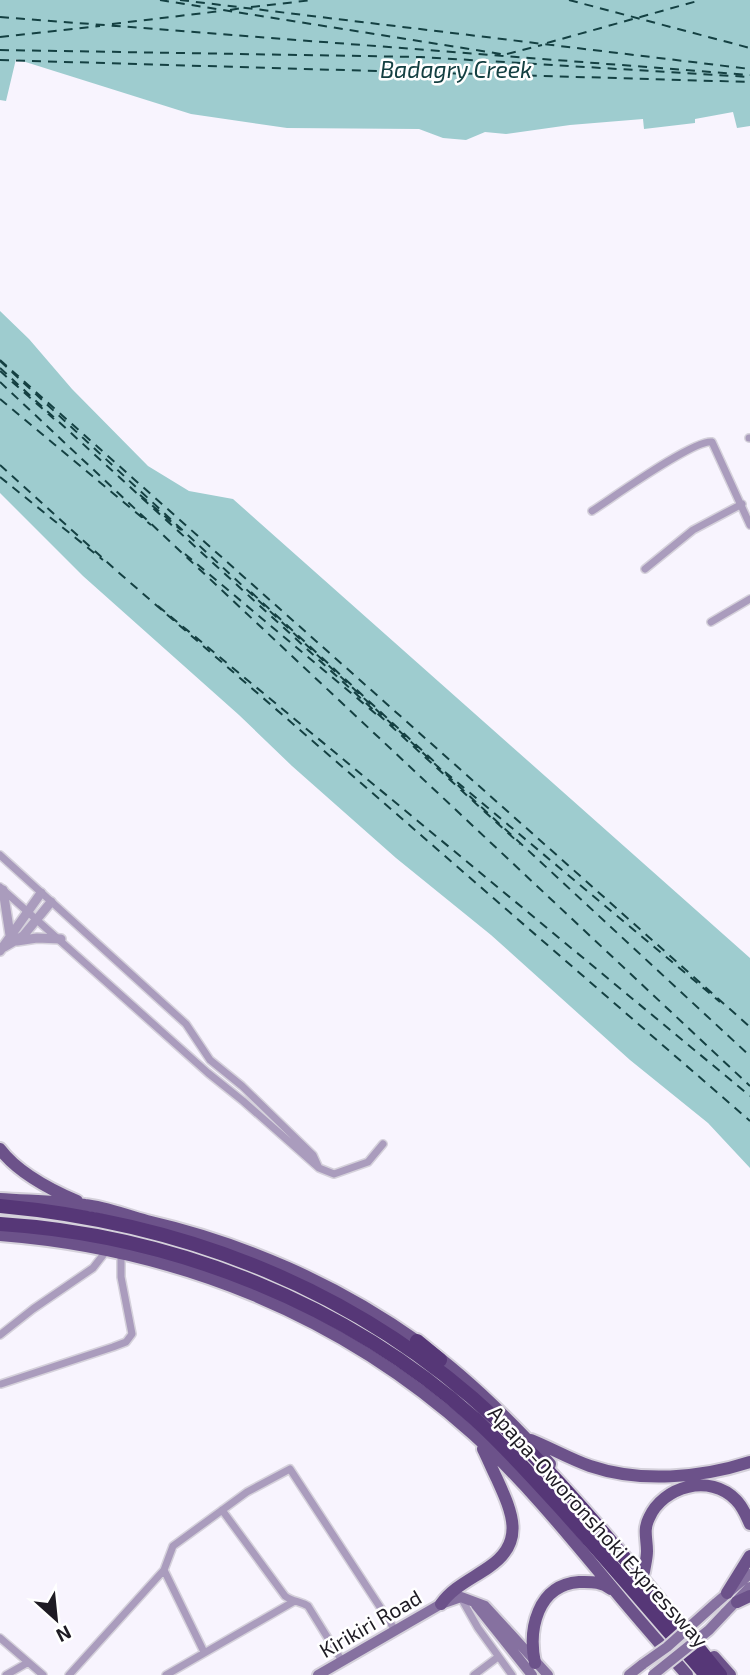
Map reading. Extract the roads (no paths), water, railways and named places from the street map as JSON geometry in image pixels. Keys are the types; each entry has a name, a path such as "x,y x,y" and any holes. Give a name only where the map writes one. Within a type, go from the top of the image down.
{"highway":[{"name":"Apapa-Oworonshoki Expressway","path":"0,1206 106,1215 135,1222 293,1282 414,1345 452,1375 554,1480 724,1672"},
{"name":"Apapa-Oworonshoki Expressway","path":"0,1224 106,1237 225,1271 398,1359 475,1419 639,1595 706,1675"},
{"path":"274,1297 310,1314"},
{"path":"414,1345 440,1360 452,1375"}],"main road":[{"path":"0,1149 30,1176 54,1191 87,1205"},
{"name":"Apapa-Oworonshoki Expressway","path":"0,1199 87,1205 106,1215"},
{"name":"Apapa-Oworonshoki Expressway","path":"0,1235 114,1250 274,1297"},
{"name":"Apapa-Oworonshoki Expressway","path":"310,1314 435,1402 476,1436 552,1516 687,1675"},
{"name":"Apapa-Oworonshoki Expressway","path":"452,1375 529,1439 644,1573 724,1672"},
{"path":"441,1604 448,1594 500,1559 507,1551 513,1536 508,1505 476,1436"},
{"path":"529,1439 593,1467 636,1476 696,1473 750,1462"},
{"path":"644,1573 649,1516 666,1496 681,1488 711,1486 724,1491 736,1499 750,1524"},
{"path":"653,1675 709,1630 725,1613 750,1556"},
{"path":"732,1597 750,1574"},
{"path":"534,1669 532,1628 543,1601 552,1593 573,1583 604,1583 617,1594"},
{"path":"629,1675 667,1647 715,1604 750,1587"},
{"path":"732,1597 750,1596"},
{"path":"466,1598 485,1606 534,1669 548,1675"},
{"name":"Kirikiri Road","path":"318,1675 441,1604 466,1598"},
{"path":"724,1672 743,1675"}],"street":[{"path":"592,511 706,440 712,442 750,526"},
{"path":"645,569 693,530 742,504"},
{"path":"710,622 750,599"},
{"path":"0,855 186,1024 210,1060 242,1086 313,1155 319,1168"},
{"path":"2,888 208,1073 319,1168 334,1174 368,1162 383,1144"},
{"path":"2,888 13,938"},
{"path":"1,949 13,938 41,892"},
{"path":"13,938 23,936 51,902"},
{"path":"13,938 61,939"},
{"path":"0,1335 114,1250 132,1334 130,1339 1,1384"},
{"path":"69,1675 164,1570 173,1546 247,1492 290,1469 395,1630"},
{"path":"222,1510 285,1596 293,1602"},
{"path":"164,1570 204,1652"},
{"path":"466,1598 498,1657 512,1675"},
{"path":"166,1675 293,1602 302,1602 308,1606 342,1661"},
{"path":"0,1638 43,1675"},
{"path":"474,1675 498,1657"},
{"path":"6,1675 27,1663"}],"water":[{"name":"Badagry Creek","path":"0,0 750,0 750,126 737,128 733,112 695,119 695,123 644,129 643,119 506,134 485,132 466,140 443,138 419,129 287,128 191,114 16,59 6,101 0,100"},
{"path":"0,311 148,466 189,491 233,499 750,958 750,1168 708,1123 630,1060 491,935 396,858 292,766 83,576 0,493"}]}
